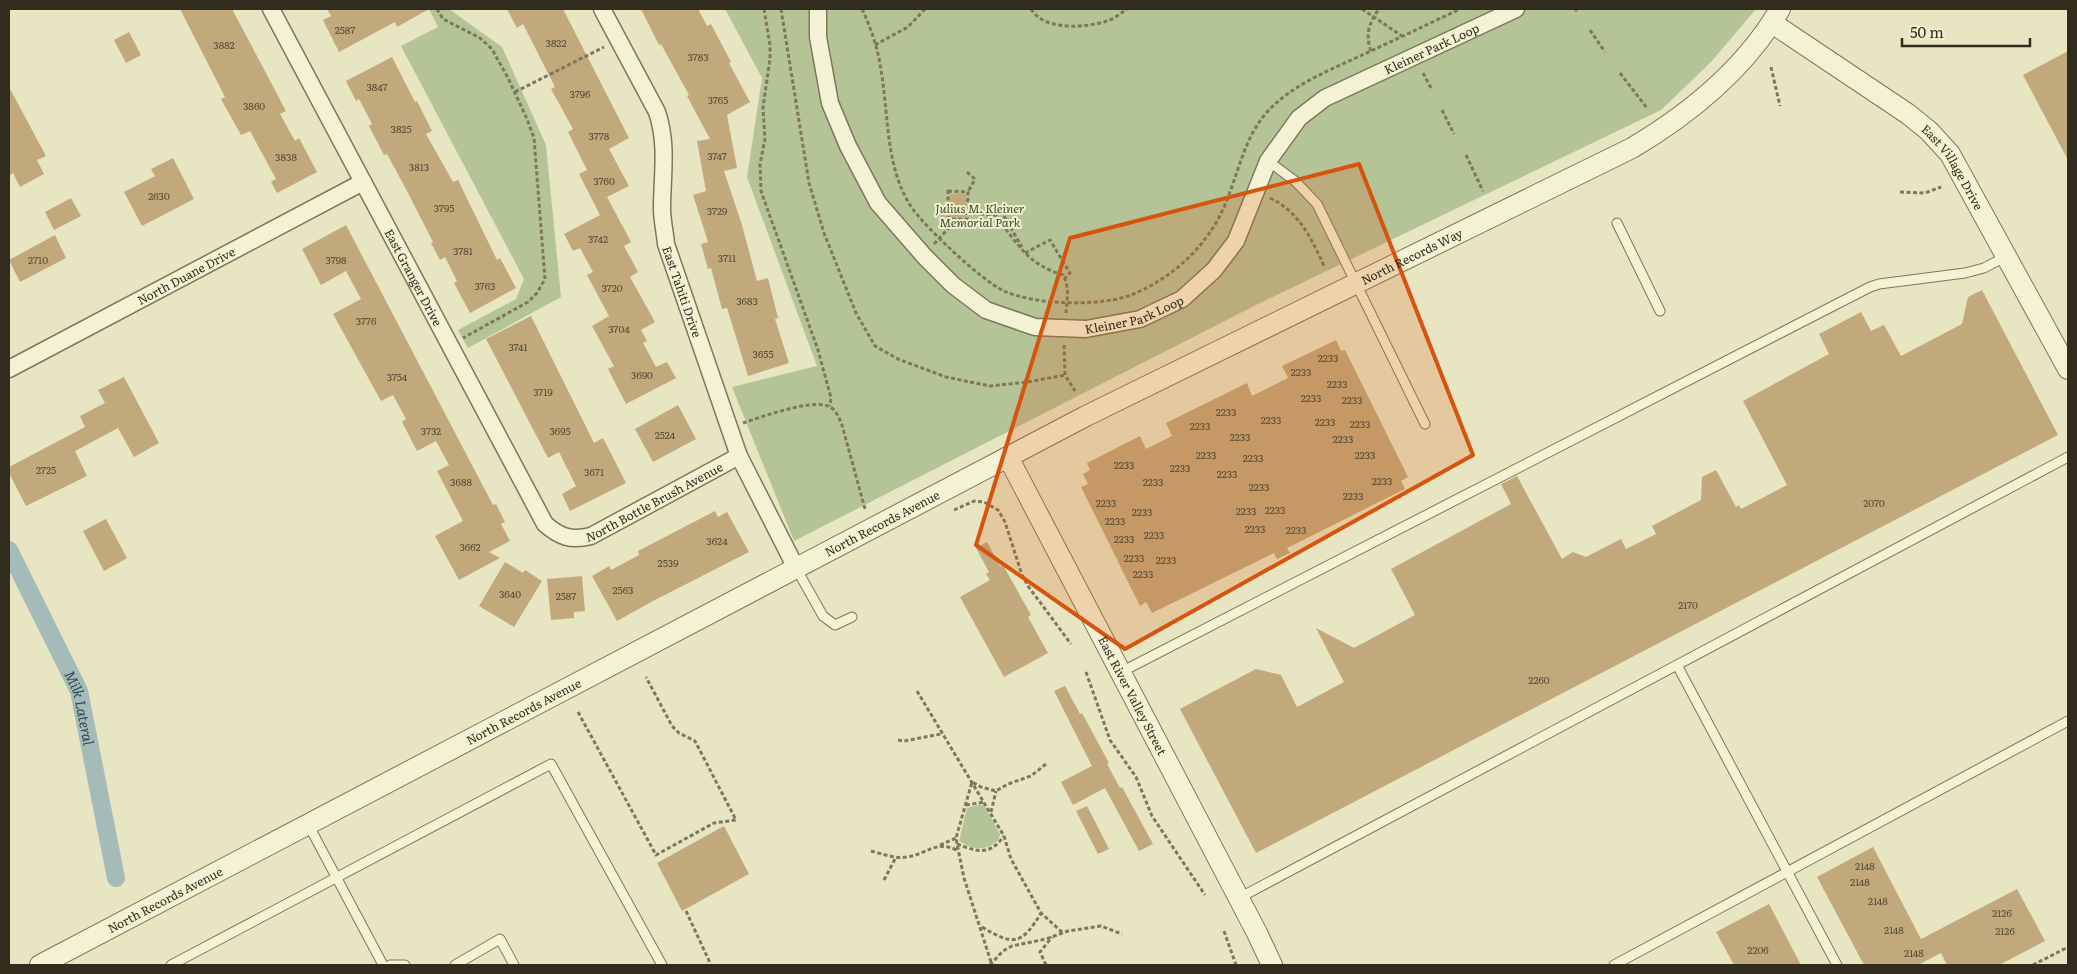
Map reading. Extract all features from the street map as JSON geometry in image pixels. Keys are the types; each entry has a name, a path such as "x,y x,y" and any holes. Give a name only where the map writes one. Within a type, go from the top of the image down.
{"street":[{"name":"East Granger Drive","path":"271,9 544,524 565,538"},
{"name":"East Tahiti Drive","path":"602,9 657,112 664,142 662,211 666,244 739,456 796,568"},
{"name":"Kleiner Park Loop","path":"818,9 818,36 830,103 848,146 878,203 924,257 953,284 986,310 1035,327 1086,329 1140,319 1182,299 1214,270 1236,242 1268,161 1299,118 1326,98 1516,9"},
{"name":"East Village Drive","path":"1776,16 1908,114 1929,131 1950,154 2068,369"},
{"name":"North Records Way","path":"1008,457 1086,416 1598,166 1660,132 1694,107 1726,78 1776,16"},
{"name":"North Duane Drive","path":"9,369 363,182"},
{"name":"North Bottle Brush Avenue","path":"565,538 579,539 592,536 739,456"},
{"name":"East River Valley Street","path":"1008,457 1239,898 1272,965"},
{"name":"North Records Avenue","path":"50,963 308,824 1008,457"},
{"name":"East River Valley Street","path":"1257,933 1281,965"}],"lane":[{"path":"1268,161 1294,181 1317,204 1425,424"},
{"path":"1617,223 1660,311"},
{"path":"1121,672 1870,287 1879,284 1965,273 1984,268 2005,257"},
{"path":"1239,898 2068,457"},
{"path":"796,568 823,616 835,626 852,618"},
{"path":"1677,665 1837,965"},
{"path":"1614,965 2068,721"},
{"path":"171,965 551,764 662,965"},
{"path":"308,824 383,965"},
{"path":"456,965 500,939 514,965"},
{"path":"390,965 405,965"}],"path":[{"path":"437,9 443,18 480,38 492,49 515,92 534,138 545,279 537,293 528,302 462,338"},
{"path":"764,9 770,52 763,108 765,139 760,164 761,191 818,350 831,398 830,406"},
{"path":"781,9 809,184 824,233 856,313 875,346 898,360 946,377 990,386 1028,382 1065,375"},
{"path":"862,9 876,45 881,69 888,131 898,179 912,207 940,239 986,278 1004,290 1040,301 1067,303 1129,296 1146,288 1184,262 1213,228 1234,183 1251,136 1267,112 1287,93 1460,9"},
{"path":"876,45 908,27 925,9"},
{"path":"1031,9 1034,14 1044,21 1078,25 1109,20 1127,9"},
{"path":"1362,9 1402,36"},
{"path":"1371,51 1368,42 1368,27 1379,9"},
{"path":"1590,30 1605,52"},
{"path":"515,92 604,47"},
{"path":"1771,67 1780,106"},
{"path":"1620,72 1647,108"},
{"path":"1423,73 1431,88"},
{"path":"1442,110 1454,134"},
{"path":"1466,155 1483,191"},
{"path":"967,172 975,179 968,192 967,219 948,219 948,191 968,192"},
{"path":"1900,192 1925,193 1941,187"},
{"path":"1269,197 1284,205 1300,222 1325,268"},
{"path":"967,213 995,215 1001,211 1026,254"},
{"path":"995,215 1011,238 1026,254 1046,270 1063,275 1068,292 1067,303"},
{"path":"930,249 958,219"},
{"path":"1026,254 1050,240 1070,273 1065,278"},
{"path":"1064,345 1065,375 1075,391"},
{"path":"741,424 766,415 817,404 830,406 837,413 842,425 864,510"},
{"path":"954,510 974,501 984,502 998,510 1005,522 1022,575 1071,644"},
{"path":"1086,672 1110,740 1136,777 1152,816 1205,895"},
{"path":"578,712 656,855 714,823 736,820 695,741 679,733 672,726 646,677"},
{"path":"917,690 941,734 985,802 1004,836 1011,859 1041,913 1063,933"},
{"path":"898,740 904,741 941,734"},
{"path":"972,782 981,787 996,791 1008,784 1031,776 1046,764"},
{"path":"972,782 956,838 964,878 981,927 990,964 1012,946 1063,933 1101,926 1122,934"},
{"path":"991,814 996,791"},
{"path":"966,805 985,802"},
{"path":"957,844 978,851 989,850 997,845 1004,836"},
{"path":"871,851 896,857 916,854 956,838"},
{"path":"939,845 958,850"},
{"path":"884,880 896,857"},
{"path":"686,911 711,965"},
{"path":"981,927 1010,941 1019,939 1027,933 1041,913"},
{"path":"1224,931 1236,965"},
{"path":"1046,965 1040,952 1052,937"},
{"path":"1010,941 1012,946"},
{"path":"2033,965 2068,947"}],"highlighted area":[{"path":"1359,164 1473,455 1125,649 976,545 1070,238"}],"green space":[{"path":"429,9 449,9 502,47 546,145 561,297 468,348 458,330 516,299 524,279 401,46 438,27"},
{"name":"Julius M. Kleiner Memorial Park","path":"725,9 1756,9 1711,62 1661,110 1260,303 794,541 732,387 817,366 747,177 762,78"},
{"path":"984,805 1000,834 999,839 985,848 970,847 959,841 967,808"}],"building":[{"path":"180,9 232,9 286,111 280,114 295,141 299,138 317,172 277,193 271,182 276,179 250,131 241,135 221,99 225,97"},
{"path":"327,9 429,9 397,27 395,22 339,52 323,20 331,16"},
{"path":"507,9 563,9 629,138 609,149 629,186 607,197 631,242 624,246 638,272 630,277 655,322 641,330 647,341 643,343 656,367 667,362 676,378 626,404 608,369 614,366 592,326 609,316 587,275 593,272 580,248 573,251 564,234 600,215 579,174 587,170 568,132 573,129 551,89 555,87 523,24 517,28"},
{"path":"641,9 698,9 707,26 711,24 750,102 727,115 737,168 724,171 742,225 757,281 768,278 778,318 775,319 789,363 748,376 727,308 722,309 711,268 708,269 701,244 708,242 693,195 706,191 697,141 710,139 687,96 689,95 661,44 659,45"},
{"path":"129,32 141,55 126,63 114,40"},
{"path":"2068,51 2068,160 2023,75"},
{"path":"392,57 432,131 426,134 453,182 458,180 497,260 500,258 516,288 470,313 454,283 457,281 445,257 440,260 407,191 387,154 384,155 369,126 372,124 359,99 356,101 346,81"},
{"path":"9,87 46,156 37,160 44,174 20,187 13,173 9,176"},
{"path":"173,158 194,199 142,226 124,192 155,176 151,169"},
{"path":"950,194 966,194 965,217 949,217"},
{"path":"71,198 81,216 54,230 45,212"},
{"path":"346,225 493,505 496,504 505,522 501,524 510,541 489,552 500,558 459,580 435,536 463,521 437,471 449,465 436,441 417,451 402,422 406,419 393,395 381,401 333,314 361,299 346,271 321,285 302,249"},
{"path":"55,235 66,258 20,282 9,260"},
{"path":"1982,290 2058,435 1256,853 1180,709 1256,669 1281,675 1297,707 1344,682 1316,628 1354,648 1415,615 1391,569 1511,504 1501,484 1517,476 1562,559 1573,552 1586,557 1621,539 1626,549 1656,534 1652,526 1701,500 1702,477 1716,470 1736,507 1739,505 1741,509 1787,485 1743,401 1829,354 1819,334 1861,312 1871,331 1884,325 1901,356 1962,324 1968,297"},
{"path":"531,316 594,443 603,438 626,483 570,511 562,494 576,486 559,452 548,458 486,339"},
{"path":"1336,340 1341,351 1345,350 1408,477 1401,481 1405,489 1287,548 1290,553 1277,559 1274,553 1152,613 1146,602 1140,606 1081,487 1088,484 1083,474 1090,470 1087,463 1140,436 1146,449 1172,436 1166,423 1247,383 1252,396 1288,378 1282,366"},
{"path":"124,377 159,443 134,457 118,428 75,451 87,476 26,506 9,473 9,467 85,427 80,416 105,403 98,390"},
{"path":"678,405 696,439 653,462 635,429"},
{"path":"715,511 718,517 727,512 749,552 617,621 592,576 609,566 611,570 639,555 638,551"},
{"path":"106,519 127,558 104,571 83,531"},
{"path":"987,542 1000,566 1003,565 1031,615 1028,617 1048,653 1004,677 960,597 990,580 986,574 989,572 976,548"},
{"path":"505,562 523,573 525,570 542,581 514,627 479,606"},
{"path":"582,576 585,611 574,612 574,618 551,620 547,579"},
{"path":"1065,686 1080,714 1082,713 1120,788 1122,787 1153,844 1139,851 1105,788 1073,805 1061,782 1092,766 1054,691"},
{"path":"1087,806 1109,849 1098,854 1076,811"},
{"path":"724,826 749,874 682,911 657,863"},
{"path":"1873,847 1921,939 2017,889 2045,941 1999,965 1947,965 1941,953 1918,965 1864,965 1817,877"},
{"path":"1769,904 1801,965 1734,965 1716,932"}],"waterway":[{"name":"Milk Lateral","path":"9,550 79,691 116,878"}]}
